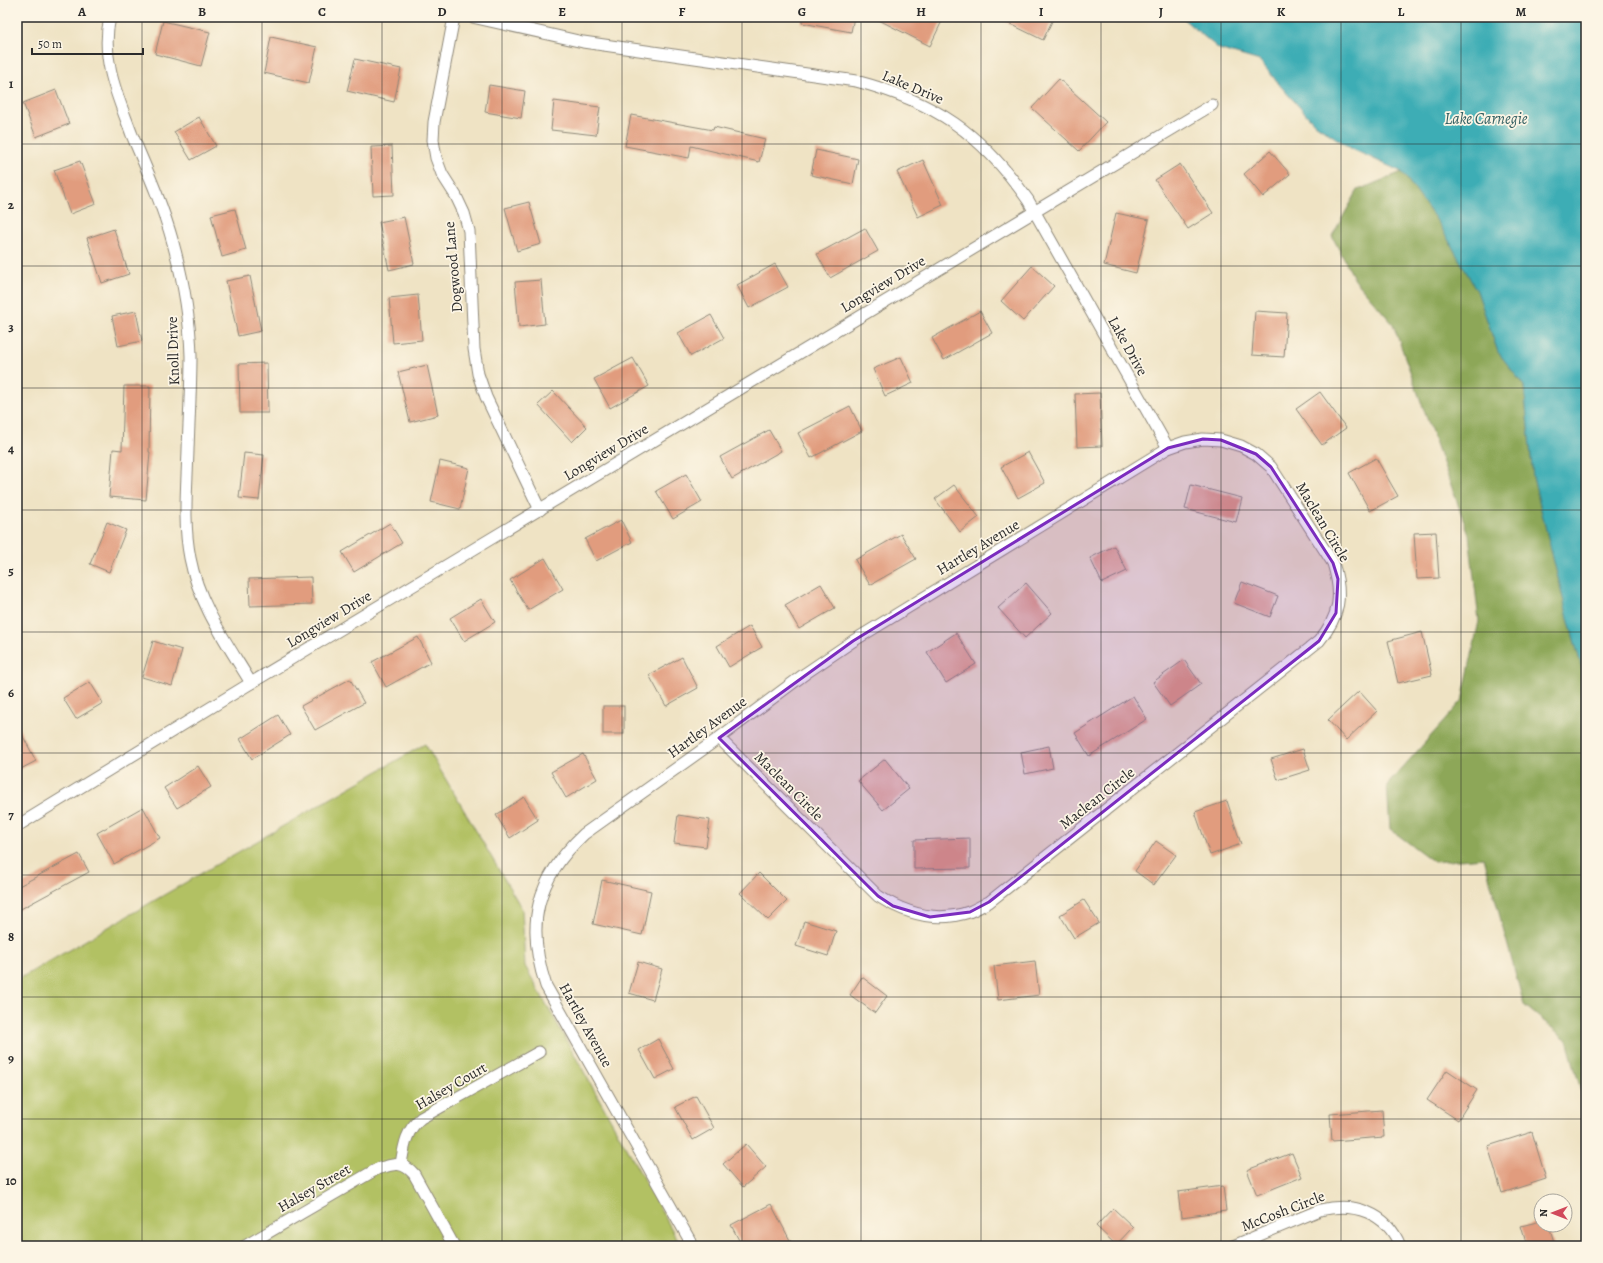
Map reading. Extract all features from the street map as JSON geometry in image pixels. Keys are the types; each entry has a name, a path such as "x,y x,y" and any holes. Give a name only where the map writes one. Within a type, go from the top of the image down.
{"street":[{"name":"Knoll Drive","path":"110,17 107,43 108,66 114,88 173,241 182,279 188,317 191,356 186,522 190,558 198,586 210,615 251,683"},
{"name":"Dogwood Lane","path":"454,17 434,122 436,158 442,174 456,196 464,213 468,231 474,349 478,374 486,397 540,510"},
{"name":"Lake Drive","path":"472,17 583,42 856,81 887,89 916,101 940,114 967,132 990,153 1011,177 1034,211 1168,448"},
{"name":"Longview Drive","path":"17,826 251,683 1212,105"},
{"name":"Hartley Avenue","path":"693,1246 546,986 539,965 536,941 536,921 547,881 557,863 568,849 584,834 719,738 806,673 853,641 1168,448 1185,442 1197,440 1221,440 1241,446 1256,454"},
{"name":"Maclean Circle","path":"719,738 878,896 893,906 912,913 930,916 948,916 970,912 989,902 1318,641 1328,629 1336,613 1339,596 1338,579 1333,563 1271,467 1256,454"},
{"name":"Halsey Court","path":"401,1164 407,1137 415,1123 421,1118 539,1052"},
{"name":"Halsey Street","path":"245,1246 377,1169 390,1165 401,1164"},
{"path":"401,1164 408,1167 414,1174 454,1246"},
{"name":"McCosh Circle","path":"1233,1246 1320,1210 1334,1207 1348,1207 1363,1210 1377,1217 1388,1226 1400,1246"}],"highlighted area":[{"path":"1203,439 1221,440 1256,454 1271,467 1333,563 1338,579 1336,613 1319,641 989,902 970,912 930,917 893,906 878,896 719,738 853,641 1168,448"}],"green space":[{"path":"1402,172 1440,225 1477,291 1498,352 1524,386 1533,477 1569,622 1586,682 1586,1109 1567,1040 1524,1005 1484,858 1434,862 1390,829 1387,785 1462,701 1479,621 1469,535 1393,324 1355,280 1332,236 1358,190"},
{"path":"425,744 522,909 525,966 681,1246 17,1246 17,980"}],"water":[{"name":"Lake Carnegie","path":"1181,17 1586,17 1586,682 1569,622 1533,477 1524,386 1498,352 1477,291 1440,225 1402,172 1352,149 1315,124 1260,61 1219,49"}],"building":[{"path":"802,17 854,17 851,32 802,23"},
{"path":"873,17 934,17 942,21 930,46"},
{"path":"996,17 1054,17 1043,40"},
{"path":"163,21 210,32 201,66 155,54"},
{"path":"271,37 317,47 309,83 264,73"},
{"path":"355,59 401,69 394,102 347,91"},
{"path":"1059,79 1106,122 1079,151 1032,108"},
{"path":"489,85 525,91 521,118 485,112"},
{"path":"56,90 69,124 36,137 23,103"},
{"path":"554,101 600,107 596,135 551,130"},
{"path":"631,115 713,130 714,127 765,139 759,162 691,146 689,158 625,146"},
{"path":"199,117 216,146 191,160 174,132"},
{"path":"392,146 394,195 373,196 371,147"},
{"path":"816,150 858,159 853,184 811,175"},
{"path":"1270,151 1290,174 1263,197 1244,174"},
{"path":"923,160 943,205 918,217 897,172"},
{"path":"80,161 96,204 70,214 54,170"},
{"path":"1180,164 1213,213 1188,229 1155,180"},
{"path":"529,202 541,244 517,251 505,208"},
{"path":"235,209 246,250 222,257 211,215"},
{"path":"1116,213 1149,220 1136,273 1104,265"},
{"path":"404,217 414,264 389,270 379,222"},
{"path":"865,228 878,251 830,278 817,254"},
{"path":"114,229 129,274 102,283 87,238"},
{"path":"775,264 788,287 749,308 737,285"},
{"path":"1032,266 1054,286 1023,321 1001,301"},
{"path":"250,276 261,331 238,336 226,281"},
{"path":"541,280 545,324 519,327 515,282"},
{"path":"418,295 422,340 393,343 389,298"},
{"path":"136,311 142,341 118,346 112,316"},
{"path":"980,311 992,333 944,360 932,338"},
{"path":"1255,311 1287,313 1284,357 1252,355"},
{"path":"711,315 724,338 691,356 678,333"},
{"path":"901,357 913,383 885,396 873,369"},
{"path":"633,358 649,386 610,408 594,379"},
{"path":"267,363 268,413 240,413 239,364"},
{"path":"427,365 438,415 410,422 398,372"},
{"path":"124,386 150,386 150,452 146,500 109,497 113,449 122,450"},
{"path":"553,391 587,427 572,442 538,405"},
{"path":"1320,392 1346,428 1322,445 1296,409"},
{"path":"1100,393 1102,446 1077,447 1075,394"},
{"path":"850,406 862,431 811,458 798,433"},
{"path":"769,430 781,451 732,479 720,457"},
{"path":"1028,452 1045,483 1018,498 1001,467"},
{"path":"244,453 264,455 259,500 239,498"},
{"path":"1376,458 1398,496 1370,511 1349,473"},
{"path":"440,461 469,468 460,509 431,502"},
{"path":"686,474 702,502 673,519 656,491"},
{"path":"954,485 979,517 960,532 935,499"},
{"path":"1191,485 1242,498 1236,522 1185,509"},
{"path":"621,520 632,542 596,561 585,539"},
{"path":"107,522 126,530 109,572 90,564"},
{"path":"390,523 402,543 354,572 342,552"},
{"path":"1436,532 1439,578 1417,579 1414,533"},
{"path":"901,534 916,559 870,585 855,560"},
{"path":"1114,546 1127,571 1102,583 1090,558"},
{"path":"545,558 563,589 528,610 510,580"},
{"path":"311,577 312,604 250,606 249,579"},
{"path":"1242,582 1278,596 1270,617 1234,603"},
{"path":"1026,583 1052,613 1025,638 998,608"},
{"path":"821,584 835,608 799,629 785,605"},
{"path":"481,599 495,622 464,641 450,618"},
{"path":"750,626 762,647 729,667 717,646"},
{"path":"1422,632 1432,675 1398,683 1388,641"},
{"path":"956,633 976,664 946,683 927,652"},
{"path":"418,637 431,662 386,687 372,662"},
{"path":"153,641 182,650 172,686 142,677"},
{"path":"682,657 698,688 666,706 649,675"},
{"path":"1184,660 1201,684 1170,706 1153,682"},
{"path":"350,679 364,703 315,730 301,706"},
{"path":"90,682 103,703 76,719 63,698"},
{"path":"1359,691 1377,711 1346,740 1328,720"},
{"path":"1133,696 1147,719 1089,756 1075,733"},
{"path":"603,706 624,706 624,734 603,734"},
{"path":"278,715 290,735 252,759 240,739"},
{"path":"17,725 36,761 17,771"},
{"path":"1049,746 1053,768 1025,774 1021,752"},
{"path":"1303,749 1310,770 1278,780 1271,759"},
{"path":"583,754 597,779 566,798 551,772"},
{"path":"885,759 909,789 883,810 858,781"},
{"path":"198,766 211,787 177,808 164,788"},
{"path":"524,797 538,820 510,838 496,815"},
{"path":"1227,801 1241,844 1210,855 1195,812"},
{"path":"143,807 160,838 114,864 97,833"},
{"path":"678,815 710,820 706,847 674,843"},
{"path":"970,838 970,868 914,869 914,840"},
{"path":"1156,841 1176,855 1154,885 1135,871"},
{"path":"79,854 89,872 17,911 17,887"},
{"path":"759,873 787,901 768,920 740,893"},
{"path":"602,880 651,891 642,935 593,924"},
{"path":"1084,900 1099,923 1074,938 1060,915"},
{"path":"804,921 836,931 828,956 796,946"},
{"path":"1035,961 1039,995 998,1000 994,966"},
{"path":"638,962 662,969 653,1000 629,993"},
{"path":"862,977 887,996 875,1013 850,995"},
{"path":"658,1039 674,1069 655,1079 639,1050"},
{"path":"1447,1070 1477,1090 1458,1120 1427,1100"},
{"path":"696,1096 714,1128 693,1140 675,1107"},
{"path":"1382,1110 1384,1137 1332,1141 1330,1114"},
{"path":"1532,1132 1546,1179 1502,1193 1488,1146"},
{"path":"746,1144 766,1167 743,1187 723,1164"},
{"path":"1292,1153 1302,1177 1257,1195 1247,1170"},
{"path":"1223,1186 1226,1211 1181,1217 1178,1192"},
{"path":"771,1204 793,1246 742,1246 731,1225"},
{"path":"1113,1208 1133,1227 1116,1245 1096,1226"},
{"path":"1533,1223 1533,1233 1551,1233 1555,1246 1527,1246 1521,1226"}]}
